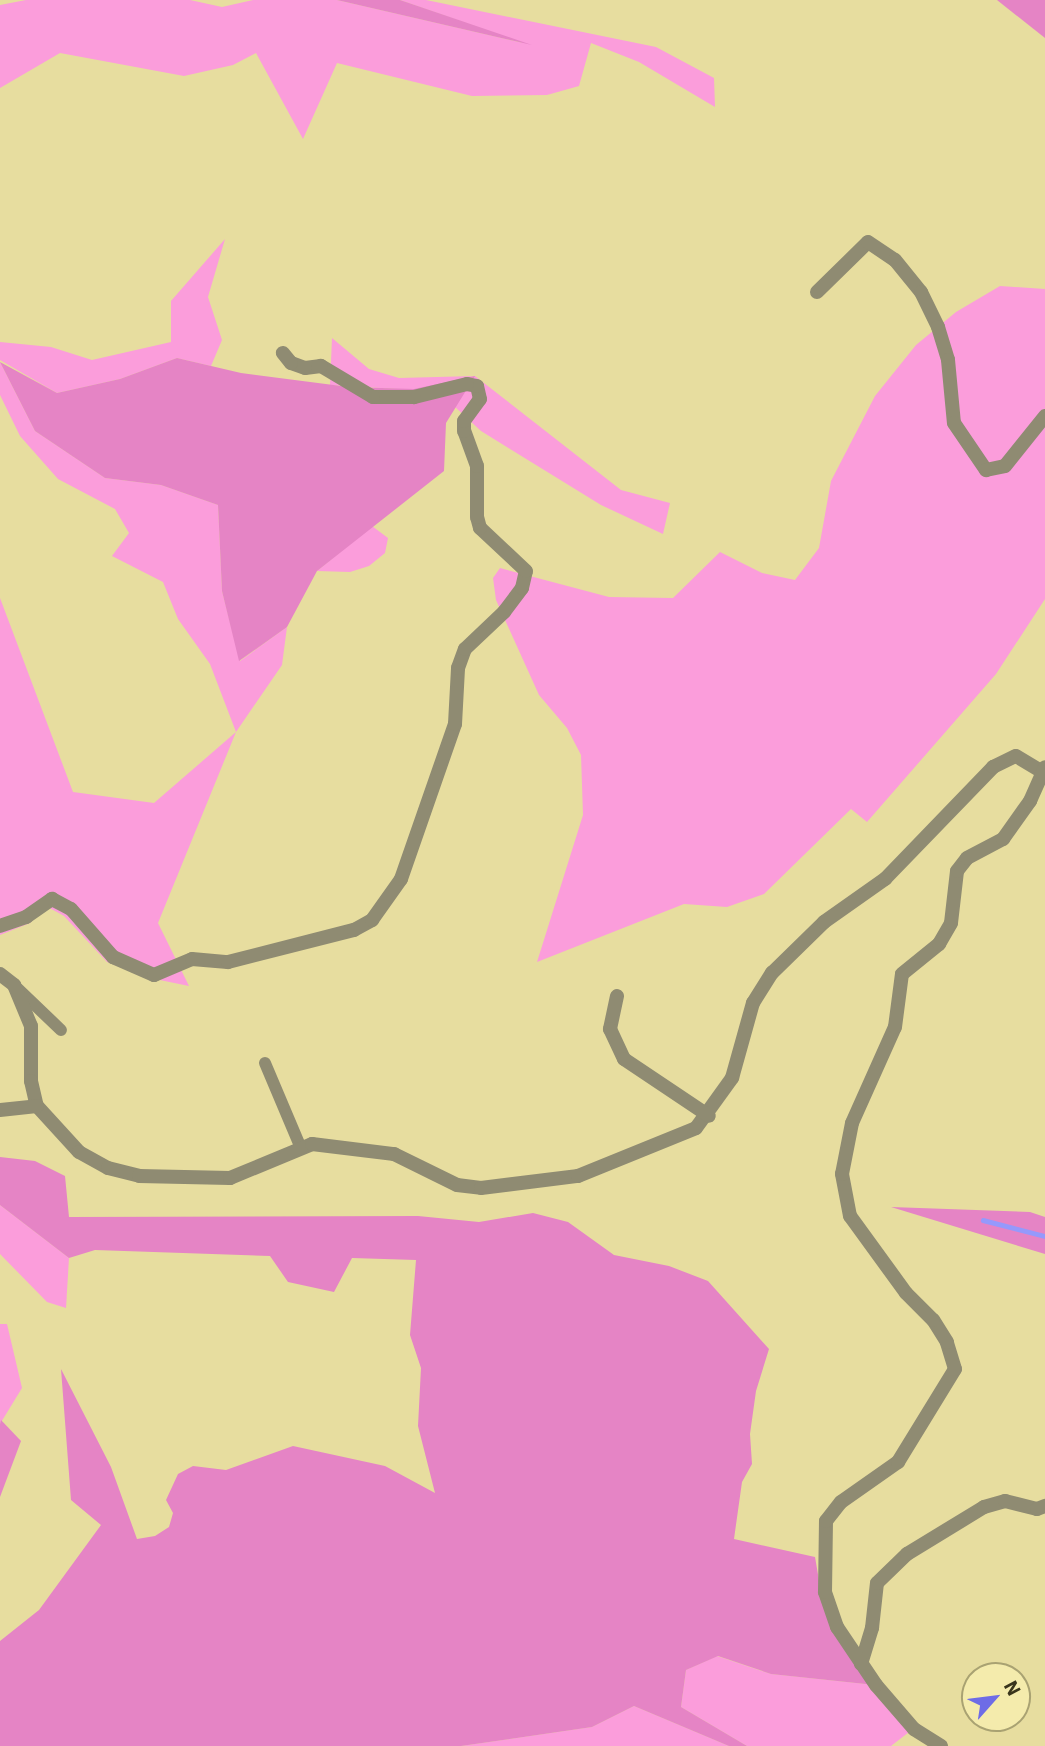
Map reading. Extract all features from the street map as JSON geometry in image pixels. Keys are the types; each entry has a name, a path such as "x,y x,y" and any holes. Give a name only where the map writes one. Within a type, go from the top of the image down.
{"street":[{"path":"817,292 868,242 895,260 921,292 938,327 948,360 954,423 986,470 1005,467 1045,416"},
{"path":"0,926 26,917 52,899 71,909 113,957 155,975 192,959 228,962 354,930 372,920 401,879 454,724 458,668 465,649 504,611 522,588 526,571 480,528 477,517 477,466 464,431 464,421 480,399 477,386 467,384 414,397 373,397 321,366 305,368 291,363 283,353"},
{"path":"14,985 31,1026 32,1081 37,1106 79,1152 139,1177 230,1178 262,1168 300,1146 394,1154 457,1185 523,1185 579,1176 657,1141 679,1137 709,1116 732,1078 752,1003 772,973 824,922 885,878 993,767 1016,756 1044,770 1024,811 1003,839 967,858 957,871 951,923 939,944 902,974 895,1027 852,1123 842,1174 850,1216 906,1293 933,1320 947,1342 955,1369 942,1398 898,1462 841,1502 826,1521 825,1592 837,1627 861,1664 914,1729 941,1746"},
{"path":"0,974 61,1030"},
{"path":"617,996 610,1030 624,1059 709,1116"},
{"path":"265,1063 300,1146"},
{"path":"0,1110 37,1106"},
{"path":"861,1664 872,1628 877,1583 907,1554 984,1507 1004,1501 1037,1509 1045,1506"}],"shaded area":[{"path":"26,0 190,0 222,7 253,0 337,0 523,43 400,0 426,0 656,47 714,78 715,107 639,62 591,43 579,86 547,95 472,96 337,63 303,139 256,53 233,65 184,76 60,53 0,88 0,5"},
{"path":"337,0 400,0 532,45"},
{"path":"997,0 1045,0 1045,38"},
{"path":"225,239 208,297 222,340 211,366 177,358 120,379 57,393 0,360 0,342 51,347 92,360 171,342 171,301"},
{"path":"1000,286 1045,289 1045,599 996,674 867,822 851,809 764,894 727,907 684,904 537,962 583,815 581,755 567,728 539,695 496,600 493,578 500,568 609,597 673,598 720,552 762,573 795,580 819,548 831,481 875,396 916,345 956,312"},
{"path":"332,338 369,369 399,378 474,376 414,390 330,385"},
{"path":"177,358 241,373 349,387 414,389 475,376 446,423 444,471 317,571 287,627 239,661 222,591 218,505 161,485 105,478 35,431 0,362 57,393 120,379"},
{"path":"0,362 35,431 105,478 161,485 218,505 222,591 240,661 287,627 282,665 236,732 210,664 178,619 163,582 112,556 129,533 115,509 58,479 20,436 0,395"},
{"path":"474,376 621,490 670,503 663,534 601,505 481,431 454,406"},
{"path":"372,526 388,538 385,553 369,566 350,572 317,571"},
{"path":"0,598 73,792 154,803 236,732 158,923 189,986 150,978 107,962 64,916 46,906 30,923 0,935"},
{"path":"0,1157 35,1161 65,1176 69,1217 418,1216 479,1222 533,1213 568,1222 614,1255 669,1266 708,1281 769,1349 756,1391 750,1434 752,1464 742,1482 734,1539 815,1557 821,1592 875,1685 771,1674 718,1656 686,1670 681,1707 747,1746 729,1746 634,1706 592,1727 461,1746 0,1746 0,1641 39,1610 101,1525 71,1500 61,1369 111,1467 137,1539 155,1536 169,1527 173,1513 166,1500 178,1474 193,1466 226,1470 293,1446 385,1466 435,1493 418,1426 421,1368 410,1335 416,1260 352,1258 334,1292 288,1282 270,1256 95,1250 69,1258 0,1205"},
{"path":"0,1205 69,1258 66,1308 47,1302 0,1254"},
{"path":"891,1207 1030,1212 1045,1217 1045,1254"},
{"path":"0,1324 7,1324 22,1388 0,1424"},
{"path":"1,1420 21,1441 0,1497 0,1424"},
{"path":"717,1656 771,1674 875,1685 913,1729 891,1746 747,1746 681,1707 686,1670"},
{"path":"634,1706 729,1746 461,1746 592,1727"}],"waterway":[{"path":"983,1220 1045,1236"}]}
